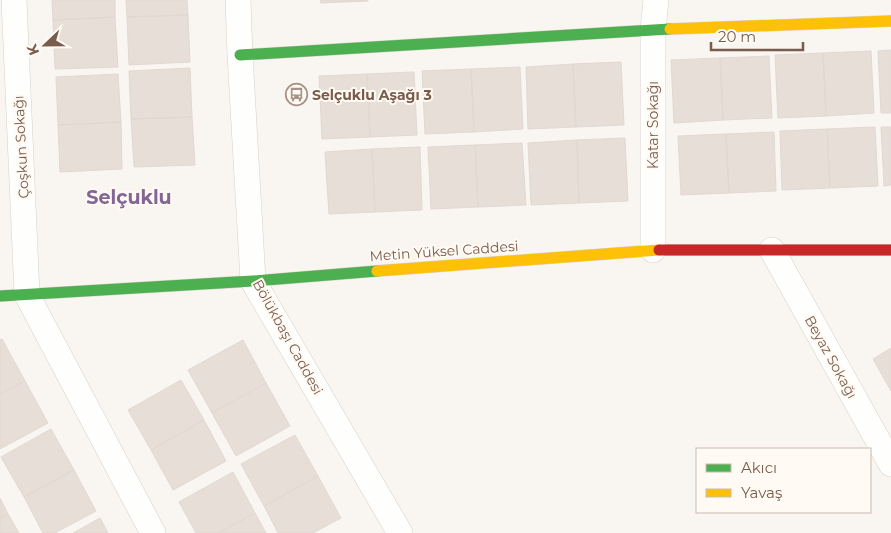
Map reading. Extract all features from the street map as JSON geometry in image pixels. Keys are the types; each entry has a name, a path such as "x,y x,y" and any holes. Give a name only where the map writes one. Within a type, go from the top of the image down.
{"street":[{"name":"Çoşkun Sokağı","path":"14,0 27,295"},
{"name":"Bölükbaşı Caddesi","path":"238,0 253,281 399,533"},
{"name":"Katar Sokağı","path":"653,250 653,30 656,0"},
{"path":"240,55 653,30 891,21"},
{"name":"Metin Yüksel Caddesi","path":"0,296 253,281 653,250 891,250"},
{"name":"Beyaz Sokağı","path":"772,250 891,464"},
{"path":"27,295 153,533"}],"building":[{"path":"52,0 115,0 115,17 53,20"},
{"path":"126,0 187,0 188,15 127,17"},
{"path":"320,0 368,0 368,1 321,3"},
{"path":"188,15 190,62 129,65 127,17"},
{"path":"115,17 118,67 55,69 53,20"},
{"path":"891,50 891,113 881,113 878,51"},
{"path":"871,51 874,113 826,116 823,53"},
{"path":"823,53 826,116 778,118 775,55"},
{"path":"769,56 772,118 723,120 720,58"},
{"path":"720,58 723,120 674,123 671,60"},
{"path":"621,62 624,125 576,127 573,64"},
{"path":"573,64 576,127 528,129 526,67"},
{"path":"520,67 523,129 474,132 471,69"},
{"path":"190,68 192,117 131,119 129,71"},
{"path":"471,69 474,132 425,134 422,71"},
{"path":"414,72 417,135 370,137 367,74"},
{"path":"118,74 121,122 58,125 56,77"},
{"path":"367,74 370,137 322,139 319,76"},
{"path":"192,117 195,165 134,167 131,119"},
{"path":"121,122 122,169 60,172 58,125"},
{"path":"875,127 878,186 830,188 827,129"},
{"path":"881,127 891,127 891,185 884,186"},
{"path":"827,129 830,188 782,190 780,131"},
{"path":"774,132 776,191 729,193 726,134"},
{"path":"726,134 729,193 681,195 678,136"},
{"path":"625,138 628,201 579,203 577,140"},
{"path":"577,140 579,203 531,205 528,143"},
{"path":"522,143 526,205 478,207 475,145"},
{"path":"475,145 478,207 431,209 428,147"},
{"path":"420,147 422,210 375,212 372,149"},
{"path":"372,149 375,212 329,214 325,152"},
{"path":"2,339 25,381 0,394 0,340"},
{"path":"243,340 266,383 212,413 188,370"},
{"path":"891,348 891,391 873,359"},
{"path":"181,380 204,420 151,450 128,410"},
{"path":"25,381 48,423 0,449 0,394"},
{"path":"266,383 290,426 236,456 212,413"},
{"path":"204,420 226,461 173,490 151,450"},
{"path":"51,429 74,470 24,497 1,457"},
{"path":"295,435 318,476 264,506 241,464"},
{"path":"74,470 96,511 55,533 43,533 24,497"},
{"path":"233,472 255,513 218,533 196,533 179,502"},
{"path":"318,476 341,518 313,533 278,533 264,506"},
{"path":"0,498 8,514 0,518"},
{"path":"255,513 266,533 218,533"},
{"path":"8,514 19,533 0,533 0,518"},
{"path":"100,518 108,533 73,533"}],"traffic: fast":[{"path":"240,55 670,29"},
{"path":"0,296 253,281 377,271"}],"traffic: slow":[{"path":"670,29 891,21"},
{"path":"377,271 659,250"}],"traffic: jam":[{"path":"659,250 891,250"}],"place":[{"name":"Selçuklu Aşağı 3","path":"296,95"}],"district":[{"name":"Selçuklu","path":"129,197"}]}
